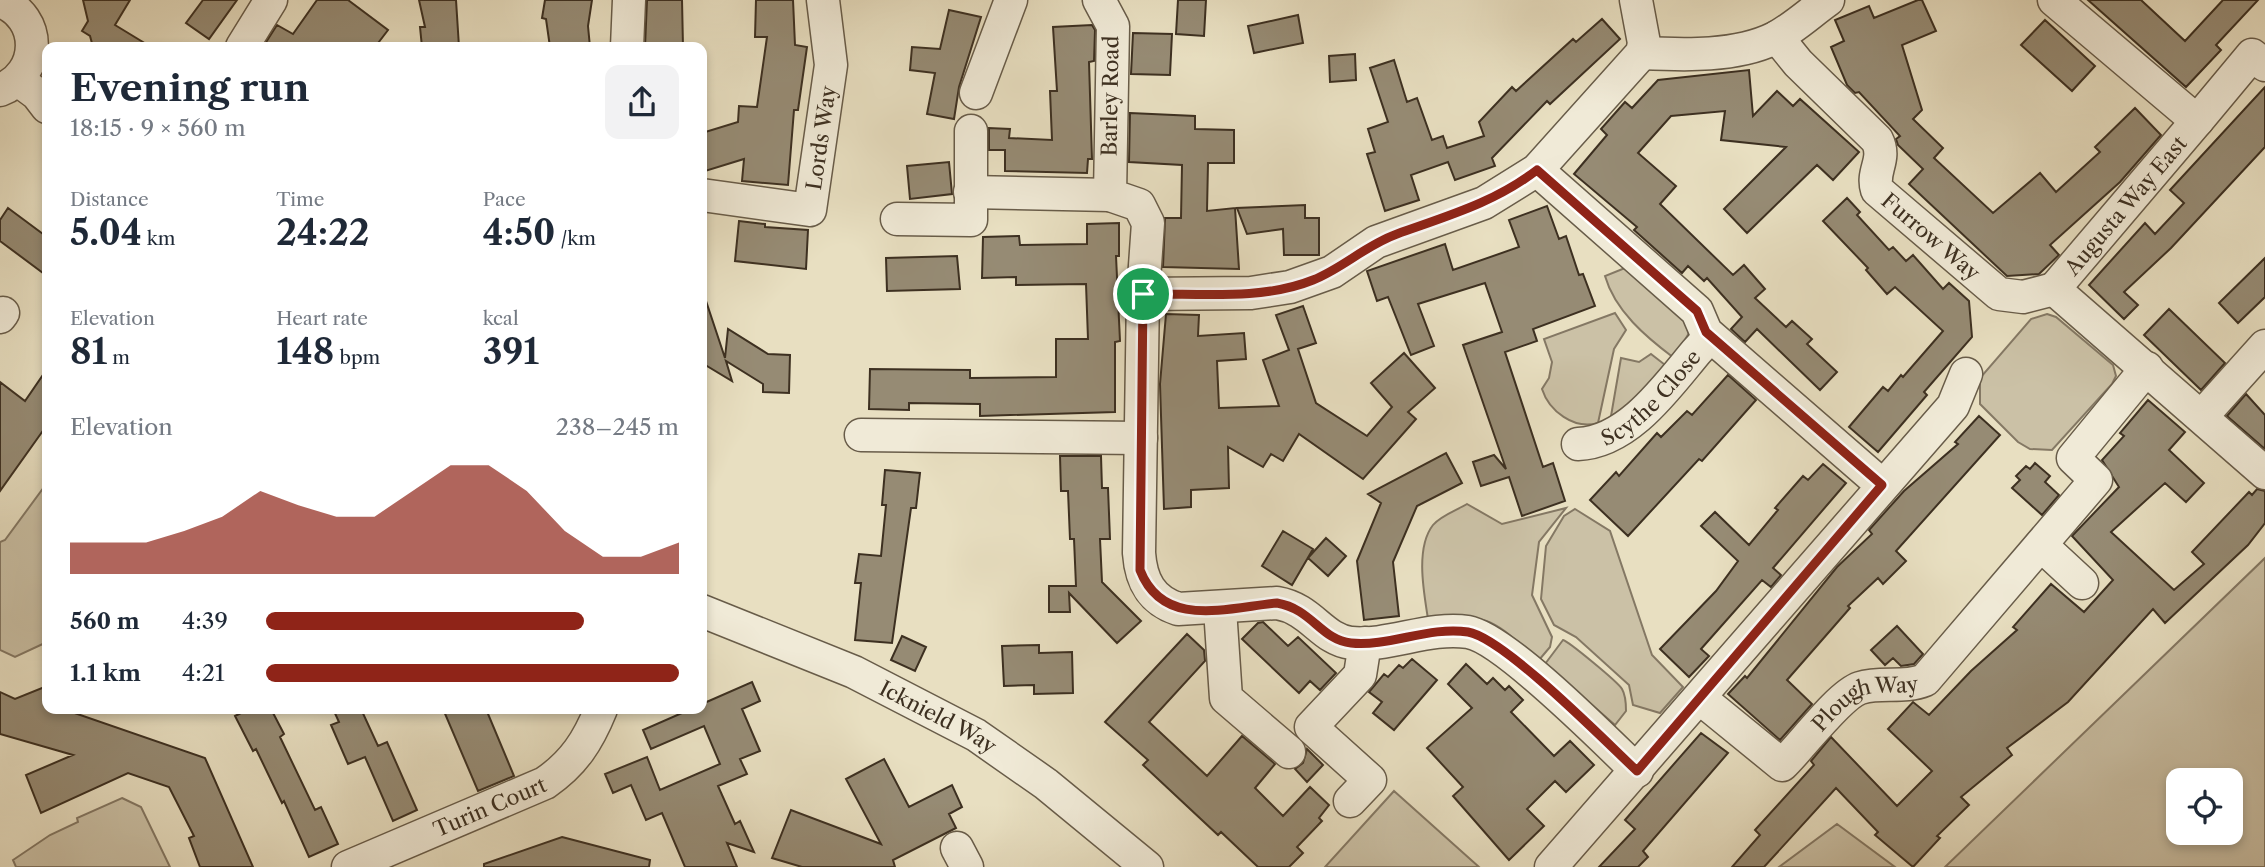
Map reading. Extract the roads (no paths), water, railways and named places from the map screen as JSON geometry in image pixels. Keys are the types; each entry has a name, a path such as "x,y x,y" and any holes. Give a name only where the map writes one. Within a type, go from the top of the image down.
{"street":[{"path":"245,42 271,0"},
{"path":"627,42 629,0"},
{"name":"Lords Way","path":"707,196 810,210 831,78 823,0"},
{"path":"976,93 1011,0"},
{"name":"Barley Road","path":"1099,0 1113,26 1110,195"},
{"path":"1143,294 1251,293 1309,282 1332,272 1376,242 1494,199 1537,170 1642,53 1644,43 1636,0"},
{"path":"1642,53 1675,55 1746,48 1777,37 1828,0"},
{"path":"2054,0 2197,121"},
{"path":"10,3 27,22 33,42 30,62 9,85 37,94 42,100"},
{"name":"Furrow Way","path":"1777,37 1798,63 1877,140 1882,150 1882,160 1874,175 1877,190 1999,294 2023,297 2054,289"},
{"name":"Augusta Way East","path":"2054,289 2197,121 2261,53"},
{"path":"897,219 971,220 971,131"},
{"path":"1537,170 1697,311 1706,332 1882,485"},
{"path":"970,192 1110,195 1139,205 1148,223 1143,294 1139,554 1145,584 1166,605 1193,610 1277,603 1290,605 1311,617 1331,637 1352,643 1457,631 1480,636 1506,652 1637,771"},
{"path":"2054,289 2203,416 2265,473"},
{"name":"Scythe Close","path":"1578,444 1603,440 1633,421 1706,341 1706,332"},
{"path":"2203,416 2265,345"},
{"name":"Plough Way","path":"1701,699 1787,769 1849,692 1882,685 1910,686 1925,680 2096,480 2073,458 2147,368"},
{"path":"1551,867 1701,699 1833,541 1954,406 1966,374"},
{"path":"861,435 1141,438"},
{"path":"2041,545 2082,583"},
{"path":"1220,609 1226,698 1289,752"},
{"name":"Icknield Way","path":"707,613 853,672 976,736 1046,784 1147,867"},
{"path":"1350,801 1370,780 1311,727 1360,675 1365,643"},
{"name":"Turin Court","path":"348,867 545,783 568,767 599,714"}]}
